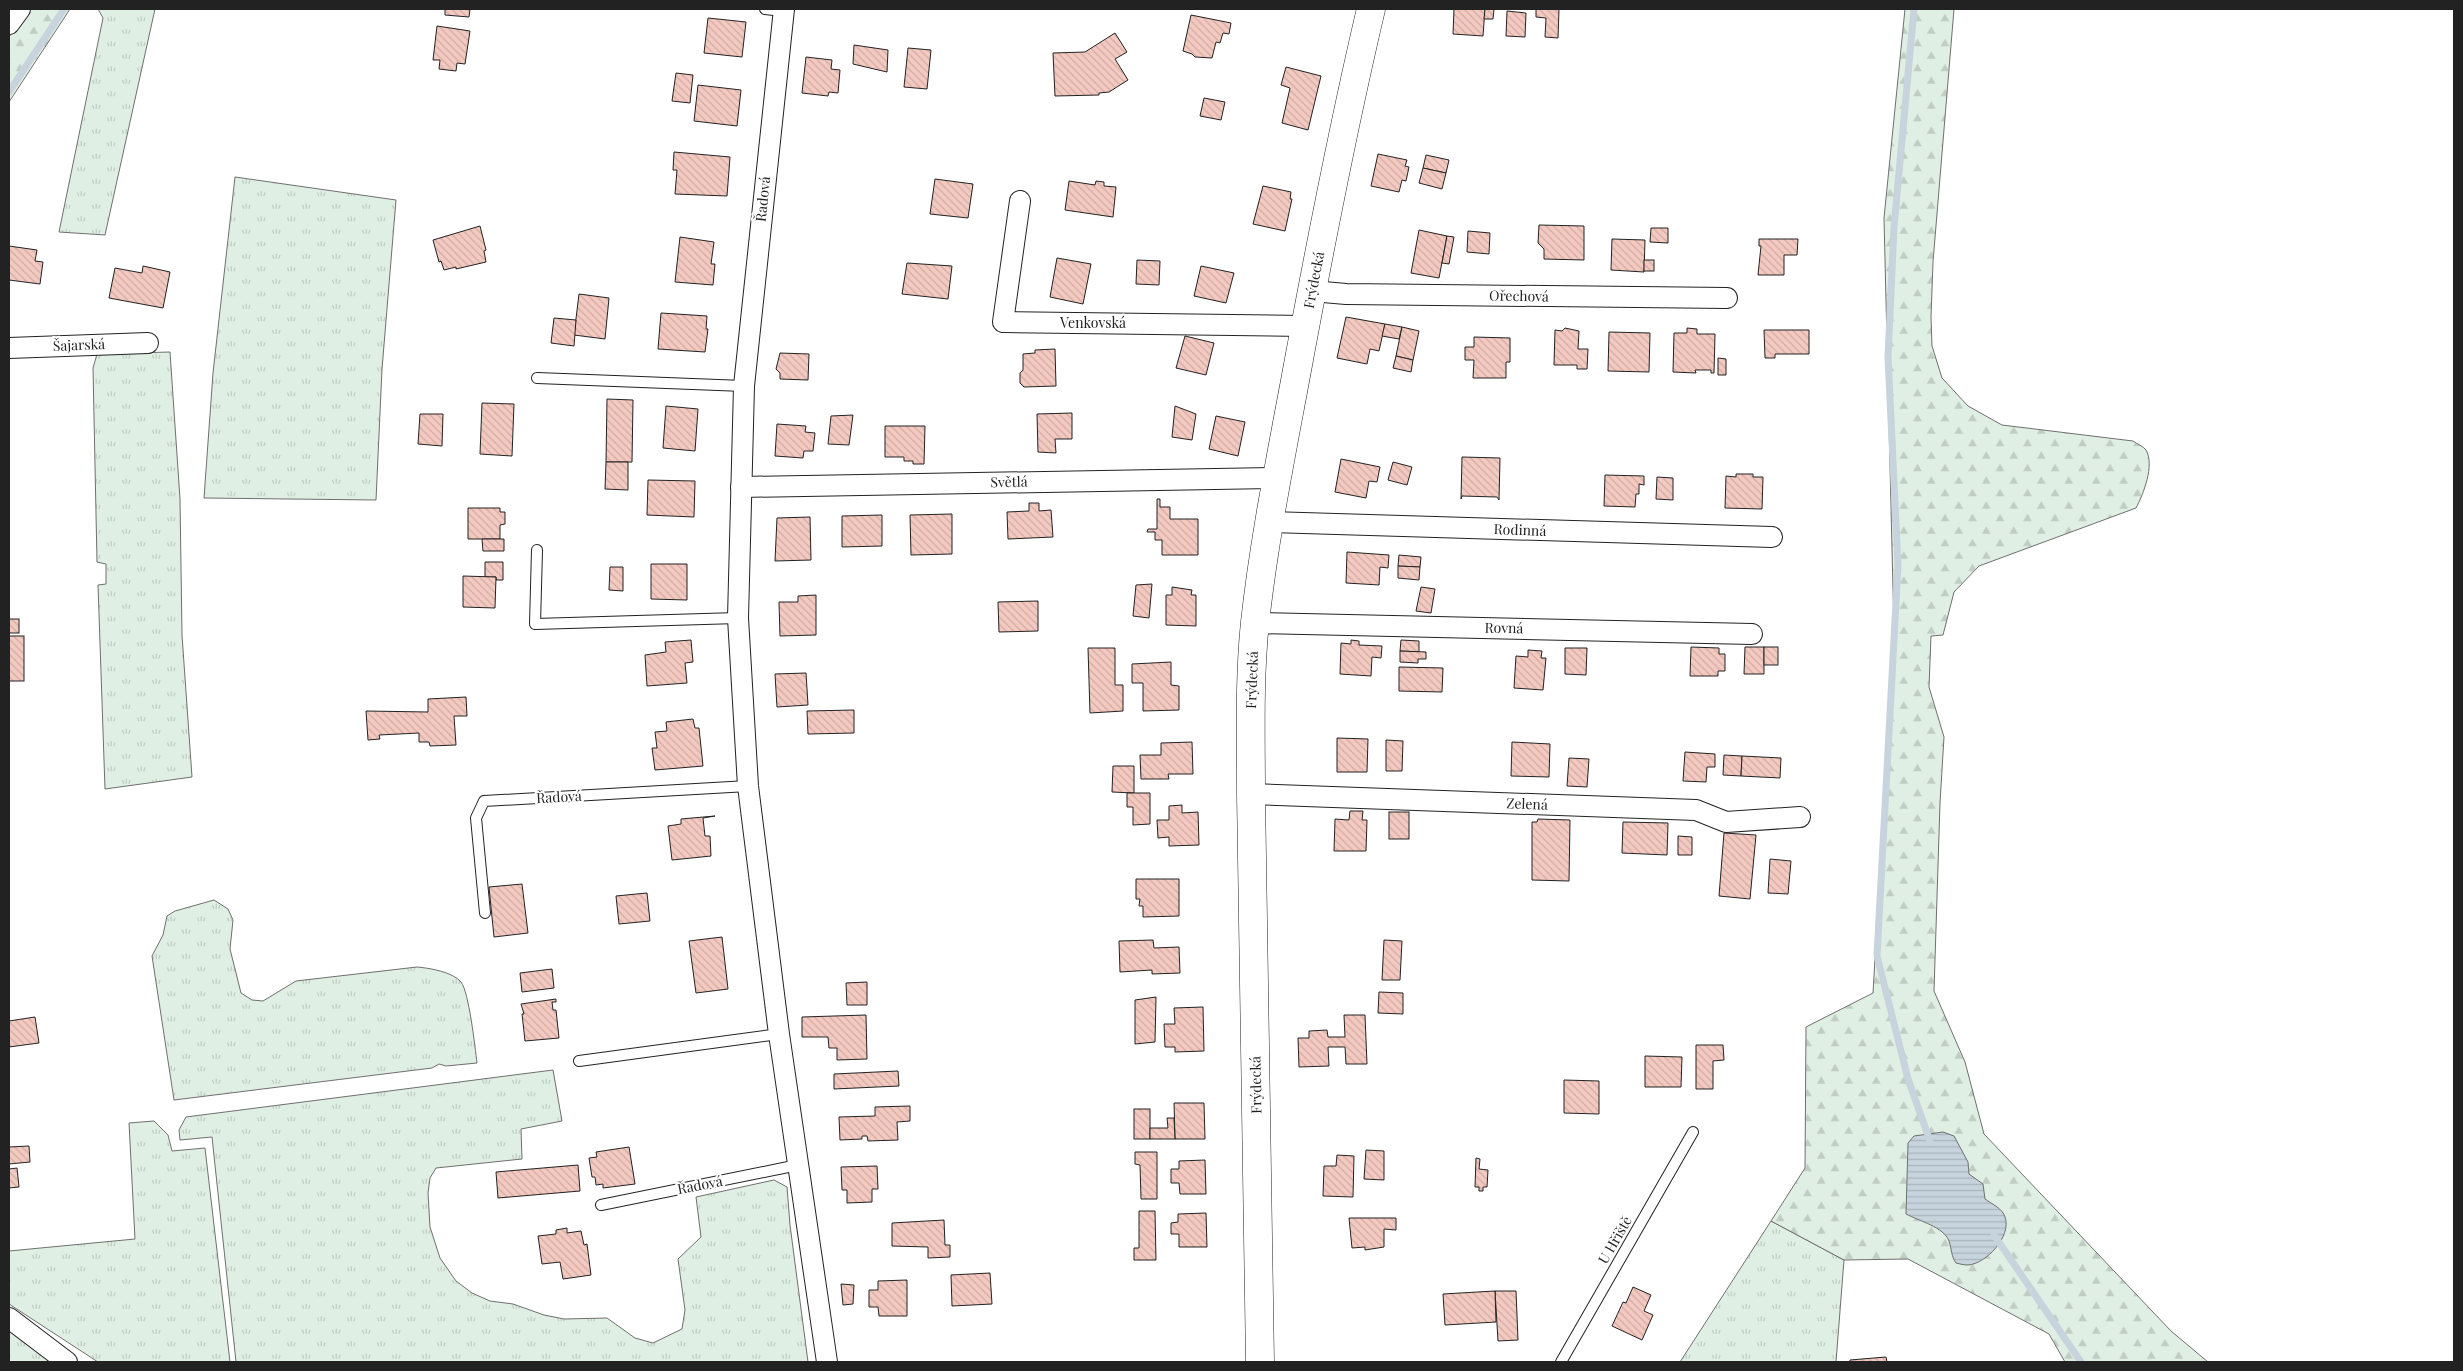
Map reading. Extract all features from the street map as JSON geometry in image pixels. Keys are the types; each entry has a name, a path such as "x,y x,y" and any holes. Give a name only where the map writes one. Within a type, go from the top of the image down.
{"main road":[{"name":"Frýdecká","path":"1260,1362 1251,794 1251,712 1255,622 1268,522 1305,326 1347,116 1371,9"}],"street":[{"path":"9,24 20,9"},
{"name":"Řadová","path":"777,10 744,386 738,618 748,786 779,1034 828,1362"},
{"name":"Venkovská","path":"1020,201 1003,322 1305,326"},
{"name":"Ořechová","path":"1312,291 1346,294 1727,298"},
{"name":"Šajarská","path":"9,348 148,342"},
{"name":"Světlá","path":"741,487 1277,478"},
{"name":"Rodinná","path":"1268,522 1772,537"},
{"name":"Rovná","path":"1255,622 1752,634"},
{"name":"Zelená","path":"1251,794 1696,810 1726,822 1800,817"},
{"path":"9,1318 67,1362"}],"lane":[{"path":"537,378 744,386"},
{"path":"538,550 535,624 738,618"},
{"name":"Řadová","path":"485,913 476,818 484,801 748,786"},
{"path":"579,1061 779,1034"},
{"name":"U Hřiště","path":"1561,1362 1693,1132"},
{"name":"Řadová","path":"601,1205 798,1165"}],"green space":[{"path":"28,9 70,9 9,102 9,37"},
{"path":"98,9 155,9 105,235 59,232 103,18"},
{"path":"1905,9 1954,9 1933,262 1931,317 1932,346 1942,378 1968,406 2002,425 2133,441 2146,450 2149,464 2145,488 2136,508 1979,566 1954,592 1943,635 1931,636 1929,687 1944,737 1934,991 1965,1062 1984,1134 2171,1331 2208,1362 2065,1362 2049,1334 1908,1259 1844,1260 1771,1221 1805,1168 1806,1027 1873,993 1894,631 1884,218"},
{"path":"235,177 396,200 382,369 376,500 204,498 213,373"},
{"path":"170,352 180,499 182,635 192,777 105,789 98,585 106,584 106,564 97,562 93,368 97,354"},
{"path":"214,900 228,909 233,920 230,949 241,993 252,1000 263,1001 296,981 417,967 440,971 457,979 464,988 477,1063 446,1066 439,1064 432,1068 174,1100 152,956 163,935 167,916 175,911"},
{"path":"553,1070 562,1121 521,1129 522,1159 436,1168 430,1178 428,1193 430,1227 440,1258 456,1281 472,1293 490,1301 513,1304 544,1315 564,1319 607,1318 635,1338 653,1343 682,1329 685,1310 678,1259 701,1237 696,1197 774,1180 787,1187 790,1225 808,1362 236,1362 212,1137 180,1140 179,1130 186,1117"},
{"path":"154,1121 168,1135 172,1151 205,1148 230,1362 98,1362 9,1304 9,1251 135,1239 129,1123"},
{"path":"1771,1221 1844,1260 1836,1362 1680,1362"},
{"path":"9,1331 51,1362 9,1362"}],"shaded area":[{"path":"1943,1132 1954,1136 1968,1162 1969,1174 1983,1184 1985,1199 2000,1209 2005,1217 2005,1232 1996,1248 1982,1260 1968,1265 1956,1263 1949,1241 1942,1232 1906,1214 1908,1143 1914,1136"}],"building":[{"path":"445,9 470,9 469,17 445,15"},
{"path":"1454,9 1485,9 1483,36 1453,34"},
{"path":"1485,9 1494,9 1493,19 1484,19"},
{"path":"1536,9 1559,9 1558,38 1545,37 1546,18 1536,17"},
{"path":"1507,11 1526,13 1525,37 1506,36"},
{"path":"1191,15 1231,23 1229,34 1223,33 1220,43 1216,42 1212,58 1195,57 1183,51"},
{"path":"708,18 746,22 742,57 704,53"},
{"path":"437,26 470,31 465,64 457,63 456,71 439,69 440,60 433,60"},
{"path":"1115,33 1127,52 1115,59 1128,80 1109,92 1099,93 1099,95 1055,96 1053,53 1085,52"},
{"path":"854,45 888,50 887,72 853,64"},
{"path":"908,48 931,50 927,89 904,87"},
{"path":"806,57 832,60 831,69 840,70 838,93 829,92 828,96 802,93"},
{"path":"1286,67 1321,76 1308,130 1282,123 1290,88 1281,85"},
{"path":"676,73 693,75 690,103 672,101"},
{"path":"698,85 741,90 737,126 694,121"},
{"path":"1204,98 1225,102 1221,120 1200,116"},
{"path":"674,152 730,157 727,196 675,194 677,170 673,170"},
{"path":"1378,154 1407,160 1405,166 1409,167 1406,181 1402,180 1399,192 1371,186"},
{"path":"1426,155 1449,160 1446,173 1423,168"},
{"path":"1423,168 1446,173 1442,189 1419,183"},
{"path":"935,179 973,184 968,218 930,214"},
{"path":"1069,181 1095,185 1096,181 1104,182 1104,186 1116,187 1113,217 1065,210"},
{"path":"1263,186 1291,192 1290,199 1292,199 1285,231 1253,224"},
{"path":"1539,225 1584,226 1584,260 1544,259 1544,249 1538,243"},
{"path":"480,226 486,250 484,251 486,262 444,270 441,261 439,262 433,240"},
{"path":"1651,228 1668,228 1668,243 1650,242"},
{"path":"1419,230 1447,236 1439,278 1411,273"},
{"path":"1468,231 1490,233 1489,254 1467,252"},
{"path":"1447,236 1454,237 1449,264 1442,263"},
{"path":"680,237 714,242 711,264 715,264 713,285 675,282"},
{"path":"1612,239 1645,240 1644,272 1611,270"},
{"path":"1759,239 1798,239 1797,255 1784,255 1784,275 1758,275 1761,246 1759,246"},
{"path":"9,246 37,250 35,261 43,262 40,284 9,280"},
{"path":"1057,258 1091,264 1083,304 1050,297"},
{"path":"1137,260 1160,261 1159,285 1136,284"},
{"path":"1644,260 1654,260 1654,271 1644,271"},
{"path":"907,263 952,266 948,299 902,294"},
{"path":"143,266 170,272 163,308 109,298 115,268 142,273"},
{"path":"1201,266 1234,273 1226,303 1194,296"},
{"path":"579,294 609,298 605,339 574,335"},
{"path":"661,313 707,316 706,329 708,329 705,352 658,349"},
{"path":"1346,317 1385,324 1379,351 1370,349 1367,364 1337,358"},
{"path":"554,318 576,320 574,346 551,343"},
{"path":"1385,324 1402,327 1399,339 1382,336"},
{"path":"1402,327 1419,331 1413,360 1396,356"},
{"path":"1565,328 1579,331 1578,349 1588,349 1587,369 1577,369 1577,365 1554,365 1555,330 1562,331"},
{"path":"1687,328 1697,329 1697,334 1715,334 1714,373 1711,373 1711,370 1695,370 1696,373 1673,372 1674,333 1687,333"},
{"path":"1764,330 1809,330 1809,354 1775,354 1775,358 1765,358"},
{"path":"1609,332 1650,333 1649,372 1608,371"},
{"path":"1185,336 1214,343 1206,375 1176,368"},
{"path":"1474,337 1510,338 1510,362 1506,362 1506,378 1473,378 1474,360 1465,360 1465,347 1474,347"},
{"path":"1055,349 1056,386 1024,387 1020,383 1020,373 1023,370 1023,354 1035,353 1035,350"},
{"path":"780,353 809,354 808,380 780,379 780,373 776,369"},
{"path":"1396,356 1413,360 1411,372 1393,368"},
{"path":"1718,358 1726,359 1726,375 1718,375"},
{"path":"607,399 633,400 632,462 606,462"},
{"path":"482,403 514,404 512,456 480,454"},
{"path":"666,406 698,409 695,451 663,448"},
{"path":"1175,406 1196,414 1192,440 1172,437"},
{"path":"1072,413 1072,439 1055,439 1056,453 1038,452 1037,414"},
{"path":"420,414 443,414 442,446 418,444"},
{"path":"853,415 849,445 828,444 831,416"},
{"path":"1216,416 1245,422 1238,456 1209,449"},
{"path":"777,424 806,426 805,432 815,433 813,451 804,451 803,458 775,456"},
{"path":"885,426 925,426 924,464 913,464 913,461 904,461 904,457 885,457"},
{"path":"1462,457 1500,458 1499,500 1497,497 1462,496 1461,499"},
{"path":"1341,459 1380,467 1377,482 1369,481 1366,498 1335,492"},
{"path":"606,462 628,462 628,490 605,489"},
{"path":"1393,462 1412,467 1407,485 1388,480"},
{"path":"1736,474 1753,474 1753,477 1763,477 1762,509 1725,508 1726,476 1736,477"},
{"path":"1605,475 1644,476 1644,485 1639,484 1639,494 1636,494 1635,507 1604,506"},
{"path":"1657,477 1673,478 1673,500 1656,499"},
{"path":"648,480 695,481 694,517 647,515"},
{"path":"1157,499 1160,499 1160,507 1170,507 1170,519 1198,519 1198,555 1162,555 1162,540 1155,540 1155,532 1147,532 1148,529 1157,529"},
{"path":"1029,503 1039,503 1039,511 1051,510 1053,537 1008,539 1007,512 1029,511"},
{"path":"468,508 500,508 500,512 505,512 505,524 500,525 500,539 468,539"},
{"path":"952,514 952,554 911,555 910,515"},
{"path":"882,515 882,546 842,547 842,516"},
{"path":"810,517 811,560 775,561 777,518"},
{"path":"482,539 504,539 504,551 483,551"},
{"path":"1347,552 1389,555 1388,568 1380,567 1379,585 1346,583"},
{"path":"1399,555 1421,557 1420,567 1398,566"},
{"path":"485,562 503,562 503,580 496,580 496,577 485,577"},
{"path":"651,564 687,564 687,600 651,599"},
{"path":"1398,566 1420,567 1419,580 1398,578"},
{"path":"610,567 623,567 623,591 609,590"},
{"path":"463,576 496,577 495,608 463,607"},
{"path":"1152,584 1149,618 1133,616 1136,585"},
{"path":"1172,587 1192,590 1191,595 1196,595 1196,626 1166,625 1166,595 1172,595"},
{"path":"1421,587 1435,589 1431,613 1416,611"},
{"path":"816,595 816,635 780,636 779,602 798,602 798,596"},
{"path":"1038,601 1038,631 999,632 998,602"},
{"path":"9,619 19,619 19,633 9,633"},
{"path":"9,636 24,636 24,681 9,681"},
{"path":"691,640 693,662 685,663 687,683 647,686 645,655 666,652 665,642"},
{"path":"1351,640 1359,641 1359,645 1382,646 1381,658 1372,657 1371,676 1340,674 1341,643 1351,644"},
{"path":"1401,640 1419,641 1419,652 1400,651"},
{"path":"1691,647 1719,648 1719,654 1725,654 1725,671 1718,671 1718,676 1690,676"},
{"path":"1745,647 1764,647 1764,674 1744,674"},
{"path":"1764,647 1778,647 1778,665 1764,665"},
{"path":"1088,648 1115,648 1115,685 1123,685 1123,711 1090,713"},
{"path":"1565,648 1587,648 1586,675 1565,674"},
{"path":"1528,650 1542,651 1541,658 1546,658 1543,690 1514,688 1516,656 1528,657"},
{"path":"1400,651 1426,652 1426,659 1418,659 1418,663 1400,662"},
{"path":"1171,662 1171,685 1179,686 1179,710 1143,711 1143,683 1132,683 1132,664"},
{"path":"1399,667 1443,668 1442,692 1399,691"},
{"path":"806,673 808,705 777,707 775,674"},
{"path":"466,697 467,716 454,716 456,745 430,746 429,742 419,742 419,733 379,735 380,739 368,740 366,711 428,712 428,699"},
{"path":"854,710 854,733 808,734 807,711"},
{"path":"693,719 695,728 699,728 703,766 655,770 652,748 657,748 655,732 667,731 666,722"},
{"path":"1337,738 1368,739 1367,772 1337,772"},
{"path":"1386,740 1403,741 1402,771 1386,771"},
{"path":"1192,742 1193,774 1168,774 1169,779 1141,779 1140,755 1161,755 1161,743"},
{"path":"1512,742 1550,744 1549,777 1511,776"},
{"path":"1685,752 1715,754 1715,767 1707,767 1706,782 1683,781"},
{"path":"1724,755 1742,756 1741,776 1723,775"},
{"path":"1742,756 1781,758 1780,778 1741,776"},
{"path":"1569,758 1589,759 1587,787 1567,786"},
{"path":"1113,766 1134,766 1134,793 1112,792"},
{"path":"1127,793 1150,793 1150,824 1133,825 1133,807 1127,807"},
{"path":"1182,805 1182,813 1198,812 1199,845 1169,846 1169,837 1158,838 1157,820 1169,820 1169,806"},
{"path":"1350,811 1363,811 1362,820 1367,820 1366,851 1334,851 1335,819 1349,820"},
{"path":"1389,812 1409,812 1409,839 1389,839"},
{"path":"715,816 703,818 705,836 710,836 711,856 672,860 668,826 681,824 681,819"},
{"path":"1538,819 1570,820 1569,881 1532,880 1532,822 1537,822"},
{"path":"1623,822 1668,823 1667,855 1622,853"},
{"path":"1724,833 1756,835 1750,899 1719,896"},
{"path":"1678,836 1692,837 1692,855 1678,855"},
{"path":"1770,859 1791,861 1788,894 1768,893"},
{"path":"1136,879 1179,879 1179,916 1143,917 1143,906 1139,906 1140,899 1136,899"},
{"path":"522,884 528,933 494,937 489,887"},
{"path":"647,893 650,921 619,924 616,896"},
{"path":"722,937 728,989 696,993 689,941"},
{"path":"1153,940 1154,948 1179,947 1180,973 1152,974 1152,970 1120,972 1119,941"},
{"path":"1384,940 1402,941 1400,980 1382,980"},
{"path":"552,969 554,988 522,992 520,973"},
{"path":"867,982 867,1005 847,1005 846,983"},
{"path":"1379,992 1403,993 1403,1014 1378,1013"},
{"path":"1156,997 1155,1042 1135,1044 1135,1000"},
{"path":"556,999 556,1002 552,1002 553,1010 556,1010 559,1038 525,1041 522,1014 524,1014 521,1004"},
{"path":"1203,1007 1204,1051 1175,1052 1175,1047 1165,1047 1164,1024 1175,1024 1174,1008"},
{"path":"866,1015 867,1059 837,1060 837,1048 829,1048 828,1037 802,1037 802,1017"},
{"path":"1344,1015 1365,1015 1367,1064 1346,1064 1345,1047 1328,1047 1329,1066 1299,1067 1298,1038 1309,1038 1309,1031 1327,1030 1328,1037 1345,1037"},
{"path":"35,1017 39,1043 9,1047 9,1021"},
{"path":"1696,1045 1723,1045 1724,1060 1713,1061 1713,1089 1696,1089"},
{"path":"1645,1056 1682,1057 1681,1087 1645,1087"},
{"path":"898,1071 899,1086 834,1089 834,1074"},
{"path":"1564,1080 1599,1081 1599,1114 1564,1113"},
{"path":"1174,1103 1204,1103 1205,1139 1175,1139"},
{"path":"910,1106 910,1121 897,1122 898,1140 868,1141 867,1136 862,1136 862,1139 840,1140 839,1117 875,1116 875,1107"},
{"path":"1134,1109 1150,1109 1150,1139 1134,1139"},
{"path":"1167,1118 1174,1118 1175,1139 1150,1139 1150,1128 1168,1128"},
{"path":"29,1146 30,1162 9,1164 9,1147"},
{"path":"629,1147 635,1184 603,1188 603,1184 596,1185 595,1177 592,1177 589,1158 597,1157 596,1152"},
{"path":"1366,1150 1384,1151 1384,1180 1364,1179"},
{"path":"1135,1152 1157,1152 1157,1199 1141,1199 1140,1165 1135,1164"},
{"path":"1337,1155 1354,1156 1353,1197 1323,1196 1324,1166 1336,1166"},
{"path":"1476,1158 1480,1159 1479,1169 1488,1170 1487,1187 1483,1187 1483,1191 1479,1191 1479,1187 1475,1187"},
{"path":"1205,1160 1206,1194 1180,1194 1179,1183 1171,1183 1171,1169 1179,1169 1179,1161"},
{"path":"578,1165 580,1191 498,1198 496,1172"},
{"path":"877,1166 878,1189 872,1189 872,1202 847,1203 847,1190 842,1190 841,1167"},
{"path":"17,1168 19,1187 9,1188 9,1169"},
{"path":"1139,1211 1155,1211 1156,1260 1134,1260 1134,1248 1139,1248"},
{"path":"1206,1213 1207,1247 1179,1247 1179,1234 1171,1234 1171,1223 1178,1222 1178,1214"},
{"path":"1349,1218 1396,1218 1396,1230 1384,1229 1384,1247 1365,1250 1365,1247 1352,1248"},
{"path":"944,1220 945,1245 950,1245 950,1257 928,1258 928,1247 892,1246 892,1223"},
{"path":"567,1228 567,1233 581,1231 584,1245 587,1244 591,1275 563,1279 560,1262 542,1264 538,1236 556,1234 556,1230"},
{"path":"990,1273 992,1304 952,1306 951,1275"},
{"path":"907,1280 907,1316 879,1316 878,1307 869,1307 869,1290 878,1290 878,1281"},
{"path":"841,1284 854,1285 853,1304 843,1305"},
{"path":"1633,1287 1651,1295 1644,1311 1653,1315 1642,1340 1612,1326 1623,1302 1626,1303"},
{"path":"1495,1291 1516,1291 1518,1340 1498,1341"},
{"path":"1495,1291 1496,1322 1445,1325 1443,1294"},
{"path":"1886,1357 1887,1362 1850,1362 1850,1360"}],"waterway":[{"path":"9,92 64,9"},
{"path":"1914,9 1894,227 1888,357 1898,565 1877,956 1908,1079 1930,1141"},
{"path":"1994,1235 2081,1362"}]}
